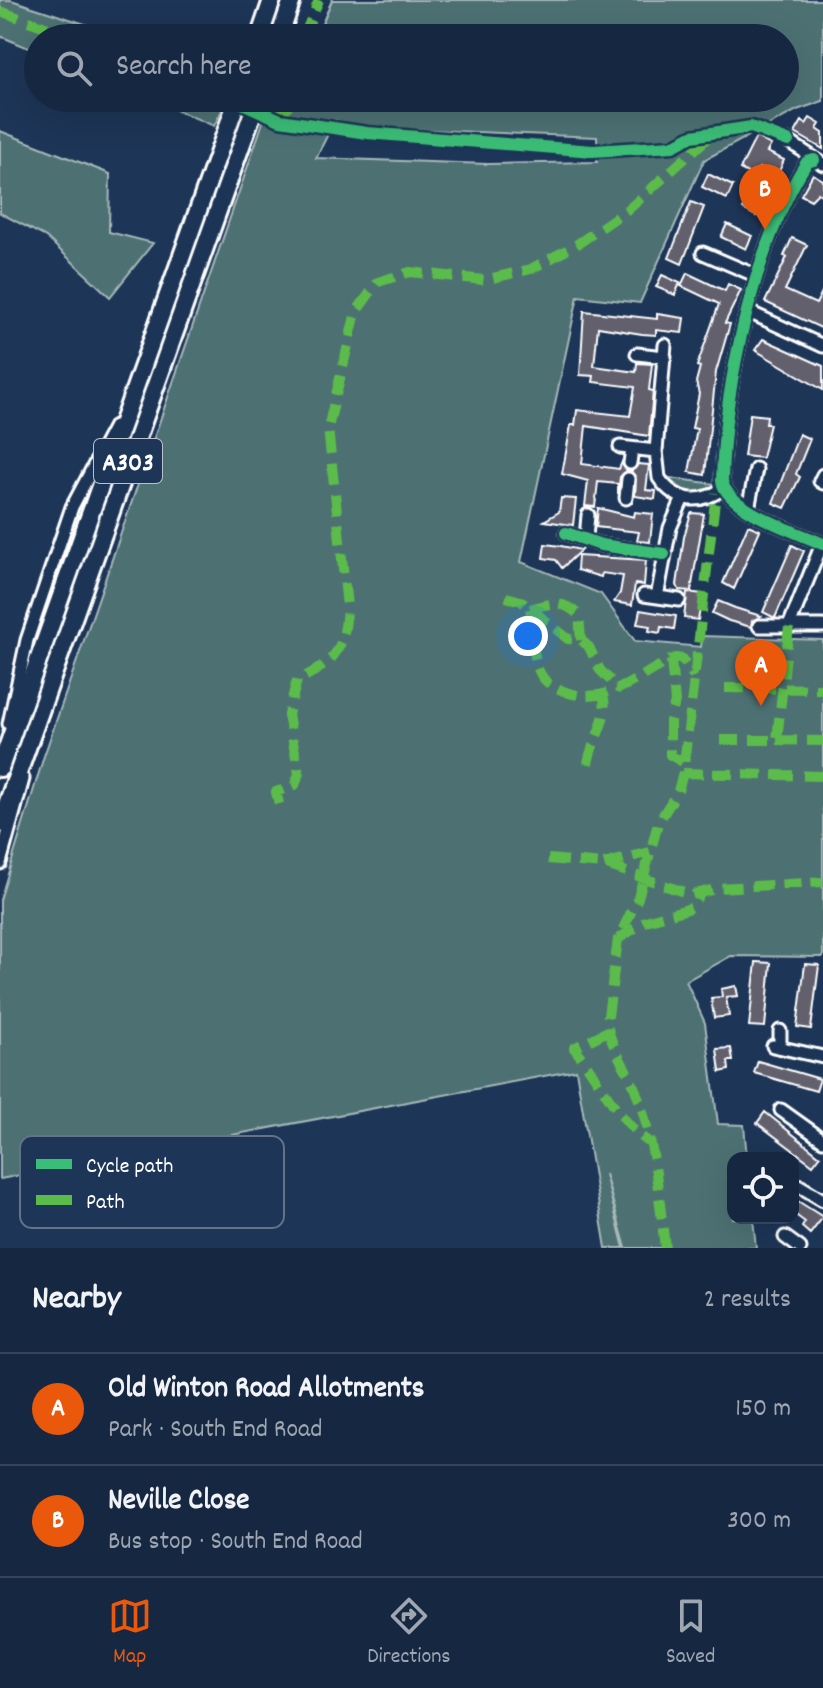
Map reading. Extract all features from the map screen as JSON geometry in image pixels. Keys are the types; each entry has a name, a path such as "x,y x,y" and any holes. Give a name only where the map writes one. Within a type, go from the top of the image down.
{"highway":[{"path":"264,24 272,0"},
{"path":"284,24 292,0"},
{"name":"A303","path":"0,768 233,112"},
{"name":"A303","path":"0,824 253,112"}],"street":[{"path":"788,141 818,162"},
{"path":"794,626 823,544 733,501 723,488 729,405 757,276 787,199 807,162 818,162"},
{"path":"703,253 757,276"},
{"path":"749,312 823,346"},
{"path":"637,354 665,351 656,451 659,478 683,498 706,499 723,488"},
{"path":"630,463 626,448 656,451"},
{"path":"748,509 756,469"},
{"path":"823,475 820,481 823,483"},
{"path":"626,498 628,479"},
{"path":"679,600 651,596 670,528 683,498"},
{"path":"586,538 588,515"},
{"path":"566,533 601,545 664,554"},
{"path":"759,626 823,626"},
{"path":"0,863 34,728"},
{"path":"780,1031 776,1047 823,1057"},
{"path":"781,1110 823,1140"},
{"path":"799,1186 823,1200"},
{"path":"785,1237 800,1248"}],"green space":[{"path":"0,0 11,0 85,24 24,24 24,46 0,36"},
{"path":"332,0 823,0 823,101 799,109 799,24 322,24"},
{"path":"181,112 221,112 214,126"},
{"path":"267,112 793,112 704,160 640,303 578,296 521,562 601,594 635,641 701,647 702,636 823,640 823,957 731,956 686,981 705,1023 718,1124 744,1125 746,1152 727,1152 727,1224 754,1224 756,1248 626,1248 605,1174 624,1248 606,1248 576,1070 227,1136 20,1136 20,1175 0,1179 0,900 44,756","holes":["335,120 357,127 597,137 597,162 488,164 316,158"]},
{"path":"0,131 110,174 109,232 153,243 110,297 46,237 0,213"},
{"path":"663,477 715,484 707,493 688,493"}],"building":[{"path":"810,118 820,124 817,129 823,133 823,149 795,133 802,121 806,124"},
{"path":"756,137 771,145 767,152 784,160 777,176 759,168 755,177 740,169"},
{"path":"708,174 733,186 727,199 702,187"},
{"path":"813,174 823,180 823,196 818,193 811,200 801,195"},
{"path":"755,184 768,191 756,216 743,209"},
{"path":"691,202 704,207 682,264 669,258"},
{"path":"727,224 752,236 746,249 721,237"},
{"path":"792,238 807,245 785,290 816,304 823,290 823,329 765,302 787,257 784,256"},
{"path":"687,273 725,291 728,284 741,290 725,323 730,324 716,372 705,475 689,472 697,429 692,428 699,394 696,382 700,367 697,366 719,304 681,286"},
{"path":"662,275 680,283 675,295 656,287"},
{"path":"584,311 657,319 657,314 684,318 682,333 656,330 656,335 642,334 598,327 594,366 636,372 637,363 652,364 649,390 653,391 649,436 586,426 582,464 619,469 622,462 627,471 620,477 618,494 618,484 598,482 595,507 585,506 588,481 562,474 571,425 575,425 577,410 630,416 635,387 593,382 594,376 580,375"},
{"path":"763,339 823,366 823,390 755,350"},
{"path":"750,414 767,416 766,424 770,424 762,458 744,456"},
{"path":"799,434 810,439 796,474 800,477 785,508 773,503"},
{"path":"638,464 649,465 646,490 656,491 655,499 635,496 636,479 631,471"},
{"path":"561,498 576,499 573,525 544,521 559,512"},
{"path":"598,508 634,517 635,512 653,514 650,542 637,541 639,532 596,527"},
{"path":"691,513 704,514 691,591 679,590 677,585"},
{"path":"748,525 760,530 734,589 723,583"},
{"path":"545,544 581,550 562,568 556,560 543,558"},
{"path":"792,545 804,551 775,618 763,612"},
{"path":"578,556 646,560 644,585 635,584 632,605 614,602 620,593 623,576 602,573 601,577 577,570"},
{"path":"687,592 703,594 698,620 684,618"},
{"path":"718,601 761,616 752,621 751,627 729,621 712,613"},
{"path":"640,610 676,616 674,629 661,627 660,633 649,631 650,626 637,624"},
{"path":"756,962 771,963 765,1027 749,1026"},
{"path":"805,964 819,965 811,1029 797,1027"},
{"path":"736,986 738,996 726,997 729,1016 714,1018 711,998 722,997 721,989"},
{"path":"731,1048 733,1061 728,1061 729,1070 720,1072 717,1049"},
{"path":"758,1061 820,1079 816,1091 754,1073"},
{"path":"765,1112 820,1156 813,1165 757,1123"},
{"path":"799,1202 823,1217 810,1234 802,1227 805,1222 799,1218"}],"marked path":[{"path":"309,24 319,0"},
{"path":"0,11 37,24"},
{"path":"289,112 294,116"},
{"path":"279,804 276,792 295,785 299,774 288,715 297,680 321,667 336,652 346,621 328,428 356,312 378,282 410,272 484,280 531,269 576,245 631,207 711,135"},
{"path":"665,1248 649,1134 635,1088 612,1042 607,1024 618,939 638,898 658,823 678,791 683,773 716,493"},
{"path":"506,597 521,601 568,639 581,640 589,647 600,670 620,690"},
{"path":"530,609 556,604 567,606 579,615 581,640"},
{"path":"530,609 539,671 548,683 561,690 577,695 606,693 675,658 682,659 694,677"},
{"path":"720,740 777,740 789,626"},
{"path":"671,660 675,702 670,721 670,755 684,763"},
{"path":"725,688 823,689"},
{"path":"588,764 604,713 603,694"},
{"path":"777,740 823,741"},
{"path":"683,773 823,776"},
{"path":"604,864 650,852"},
{"path":"548,859 604,864 692,895 719,888 823,882"},
{"path":"618,939 646,921 691,908 701,893"},
{"path":"608,1031 574,1048 619,1112 650,1143"}],"cycle path":[{"path":"262,112 280,120 367,133 593,151 673,146 692,136 751,127 788,141"},
{"path":"814,160 807,162 788,195 758,273 736,359 722,481 727,492 749,511 823,544"},
{"path":"566,533 601,545 664,554"}],"place":[{"name":"Neville Close","path":"765,230"},
{"name":"Old Winton Road Allotments","path":"761,706"}]}
